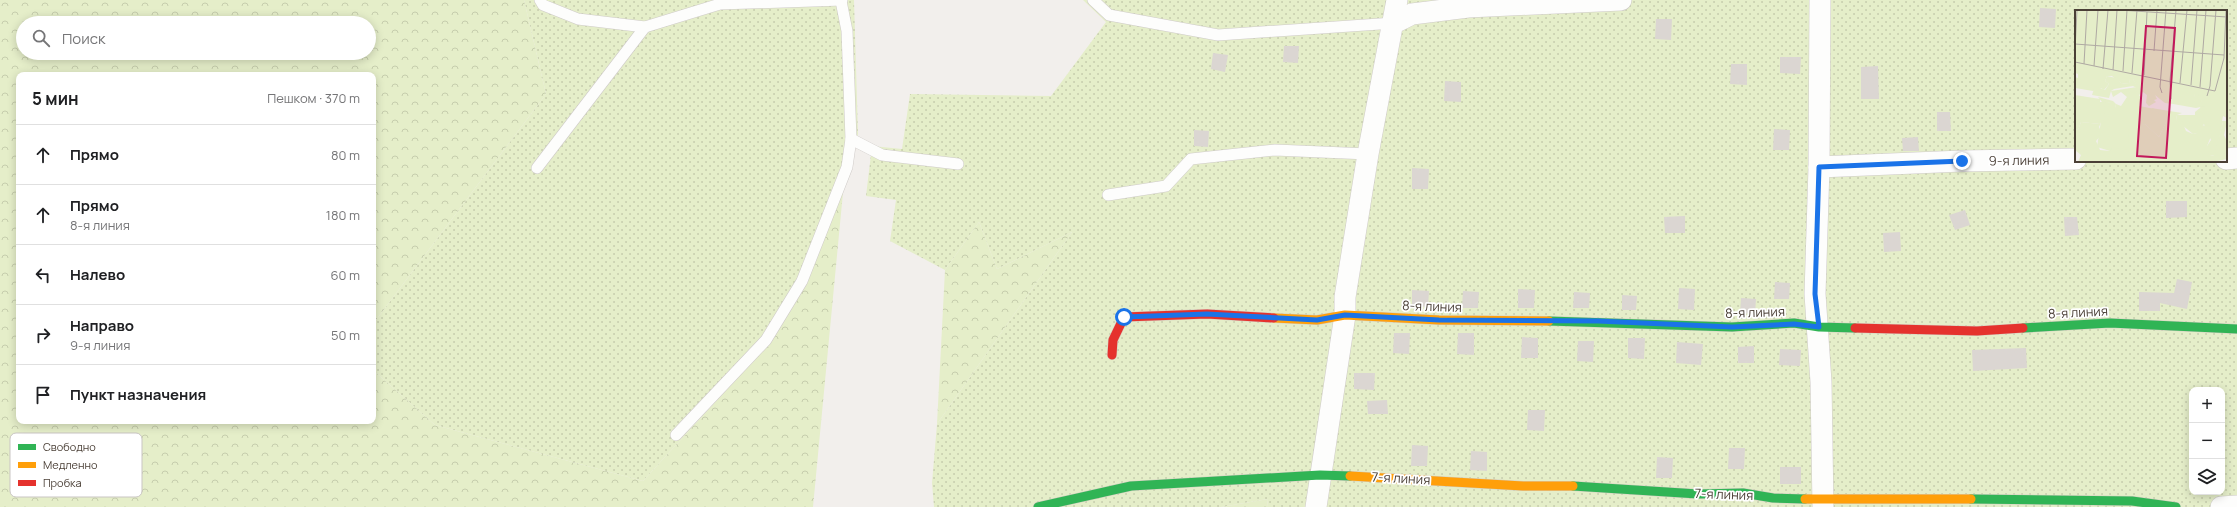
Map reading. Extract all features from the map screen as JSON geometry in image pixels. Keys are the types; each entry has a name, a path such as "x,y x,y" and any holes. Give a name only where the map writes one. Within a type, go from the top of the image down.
{"street":[{"path":"1316,507 1345,315 1345,297 1368,154 1394,23 1397,0"},
{"path":"1394,23 1412,14 1468,7 1621,0"},
{"path":"1820,0 1819,167 1815,294 1819,327 1823,503"},
{"path":"2227,159 2237,158"},
{"name":"9-я линия","path":"1819,167 1962,161 2075,159"},
{"name":"8-я линия","path":"1112,355 1113,340 1124,317 1207,314 1317,320 1345,315 1439,320 1598,321 1732,327 1794,324 1819,327 1977,331 2110,323 2237,329"},
{"name":"7-я линия","path":"1038,507 1054,502 1131,486 1320,475 1392,477 1523,486 1596,486 1698,494 1743,493 1773,498 1823,503 1878,498 2132,501 2176,507"},
{"path":"2221,507 2237,506"}],"lane":[{"path":"540,0 543,5 578,19 645,28 720,4 842,0 847,31 851,139 847,167 802,281 766,340 676,435"},
{"path":"1093,0 1109,15 1218,35 1394,23"},
{"path":"537,168 645,28"},
{"path":"851,139 882,155 958,164"},
{"path":"1108,195 1166,186 1192,159 1275,150 1368,154"}],"green space":[{"path":"0,0 524,0 546,94 376,320 376,72 16,72 16,424 376,424 376,373 435,425 643,481 772,340 816,260 844,182 813,507 0,507"},
{"path":"524,0 854,0 858,134 844,182 816,260 772,340 643,481 435,425 376,373 376,320 546,94"},
{"path":"1083,0 2237,0 2237,507 1267,507 1268,499 1221,507 934,507 932,483 937,424 1072,232 997,269 979,222 945,270 890,241 896,200 866,196 872,146 902,149 910,94 1051,96 1106,22"},
{"path":"979,222 997,269 1072,232 937,424 945,270"},
{"path":"1268,499 1267,507 1221,507"}],"building":[{"path":"2040,8 2056,9 2055,28 2039,27"},
{"path":"1656,19 1672,19 1671,40 1655,39"},
{"path":"1284,46 1299,46 1298,63 1283,62"},
{"path":"1213,53 1228,55 1225,72 1211,69"},
{"path":"1780,57 1801,57 1800,74 1780,73"},
{"path":"1731,64 1747,64 1747,85 1730,84"},
{"path":"1878,66 1879,99 1861,99 1861,67"},
{"path":"1445,81 1461,82 1461,102 1444,101"},
{"path":"1937,112 1950,112 1951,131 1937,131"},
{"path":"1774,129 1790,130 1789,150 1773,150"},
{"path":"1194,130 1209,131 1208,147 1194,146"},
{"path":"1918,137 1919,151 1903,151 1902,138"},
{"path":"1412,168 1429,169 1428,189 1412,189"},
{"path":"2166,201 2187,201 2187,217 2166,218"},
{"path":"1965,210 1970,225 1955,230 1949,215"},
{"path":"1685,216 1685,233 1665,233 1664,217"},
{"path":"2064,217 2077,217 2079,235 2065,236"},
{"path":"1900,232 1901,251 1884,252 1883,233"},
{"path":"2177,279 2192,282 2187,309 2160,303 2160,311 2139,311 2139,292 2174,293"},
{"path":"1775,282 1790,283 1789,299 1774,299"},
{"path":"1679,288 1695,289 1694,310 1678,309"},
{"path":"1518,289 1535,290 1534,308 1518,308"},
{"path":"1412,290 1429,291 1428,307 1412,306"},
{"path":"1463,291 1479,292 1478,308 1462,308"},
{"path":"1574,292 1590,293 1589,308 1573,308"},
{"path":"1622,295 1637,296 1636,310 1622,310"},
{"path":"1741,298 1756,299 1755,313 1740,314"},
{"path":"1394,333 1410,333 1409,354 1393,353"},
{"path":"1458,333 1474,333 1474,355 1457,354"},
{"path":"1522,337 1538,338 1538,358 1521,358"},
{"path":"1628,338 1645,338 1644,359 1628,358"},
{"path":"1578,341 1594,341 1593,362 1577,361"},
{"path":"1677,342 1703,344 1701,365 1676,363"},
{"path":"1754,346 1754,363 1738,363 1738,347"},
{"path":"2026,348 2027,368 1973,371 1972,350"},
{"path":"1780,349 1801,350 1800,366 1779,365"},
{"path":"1354,373 1375,373 1374,390 1354,389"},
{"path":"1387,400 1388,414 1368,414 1367,401"},
{"path":"1528,410 1545,410 1544,431 1527,430"},
{"path":"1412,445 1428,446 1427,466 1411,466"},
{"path":"1729,448 1745,448 1744,469 1728,469"},
{"path":"1471,451 1487,452 1487,471 1470,470"},
{"path":"1657,457 1673,458 1672,478 1656,478"},
{"path":"1780,467 1801,467 1801,484 1780,484"}],"traffic: fast":[{"path":"1549,321 1732,327 1794,323 1819,327 1855,328"},
{"path":"2023,328 2110,323 2237,329"},
{"path":"1038,507 1131,486 1320,475 1350,476"},
{"path":"1573,486 1698,494 1743,493 1773,498 1805,499"},
{"path":"1971,499 2132,501 2176,507"}],"traffic: slow":[{"path":"1274,318 1317,320 1345,315 1439,320 1549,321"},
{"path":"1350,476 1523,486 1573,486"},
{"path":"1805,499 1971,499"}],"traffic: jam":[{"path":"1112,355 1113,340 1124,317 1207,314 1274,318"},
{"path":"1855,328 1977,331 2023,328"}],"route":[{"path":"1124,317 1207,314 1317,320 1345,315 1439,320 1598,321 1732,327 1794,324 1819,327 1815,294 1819,167 1853,167 1962,161"}]}
